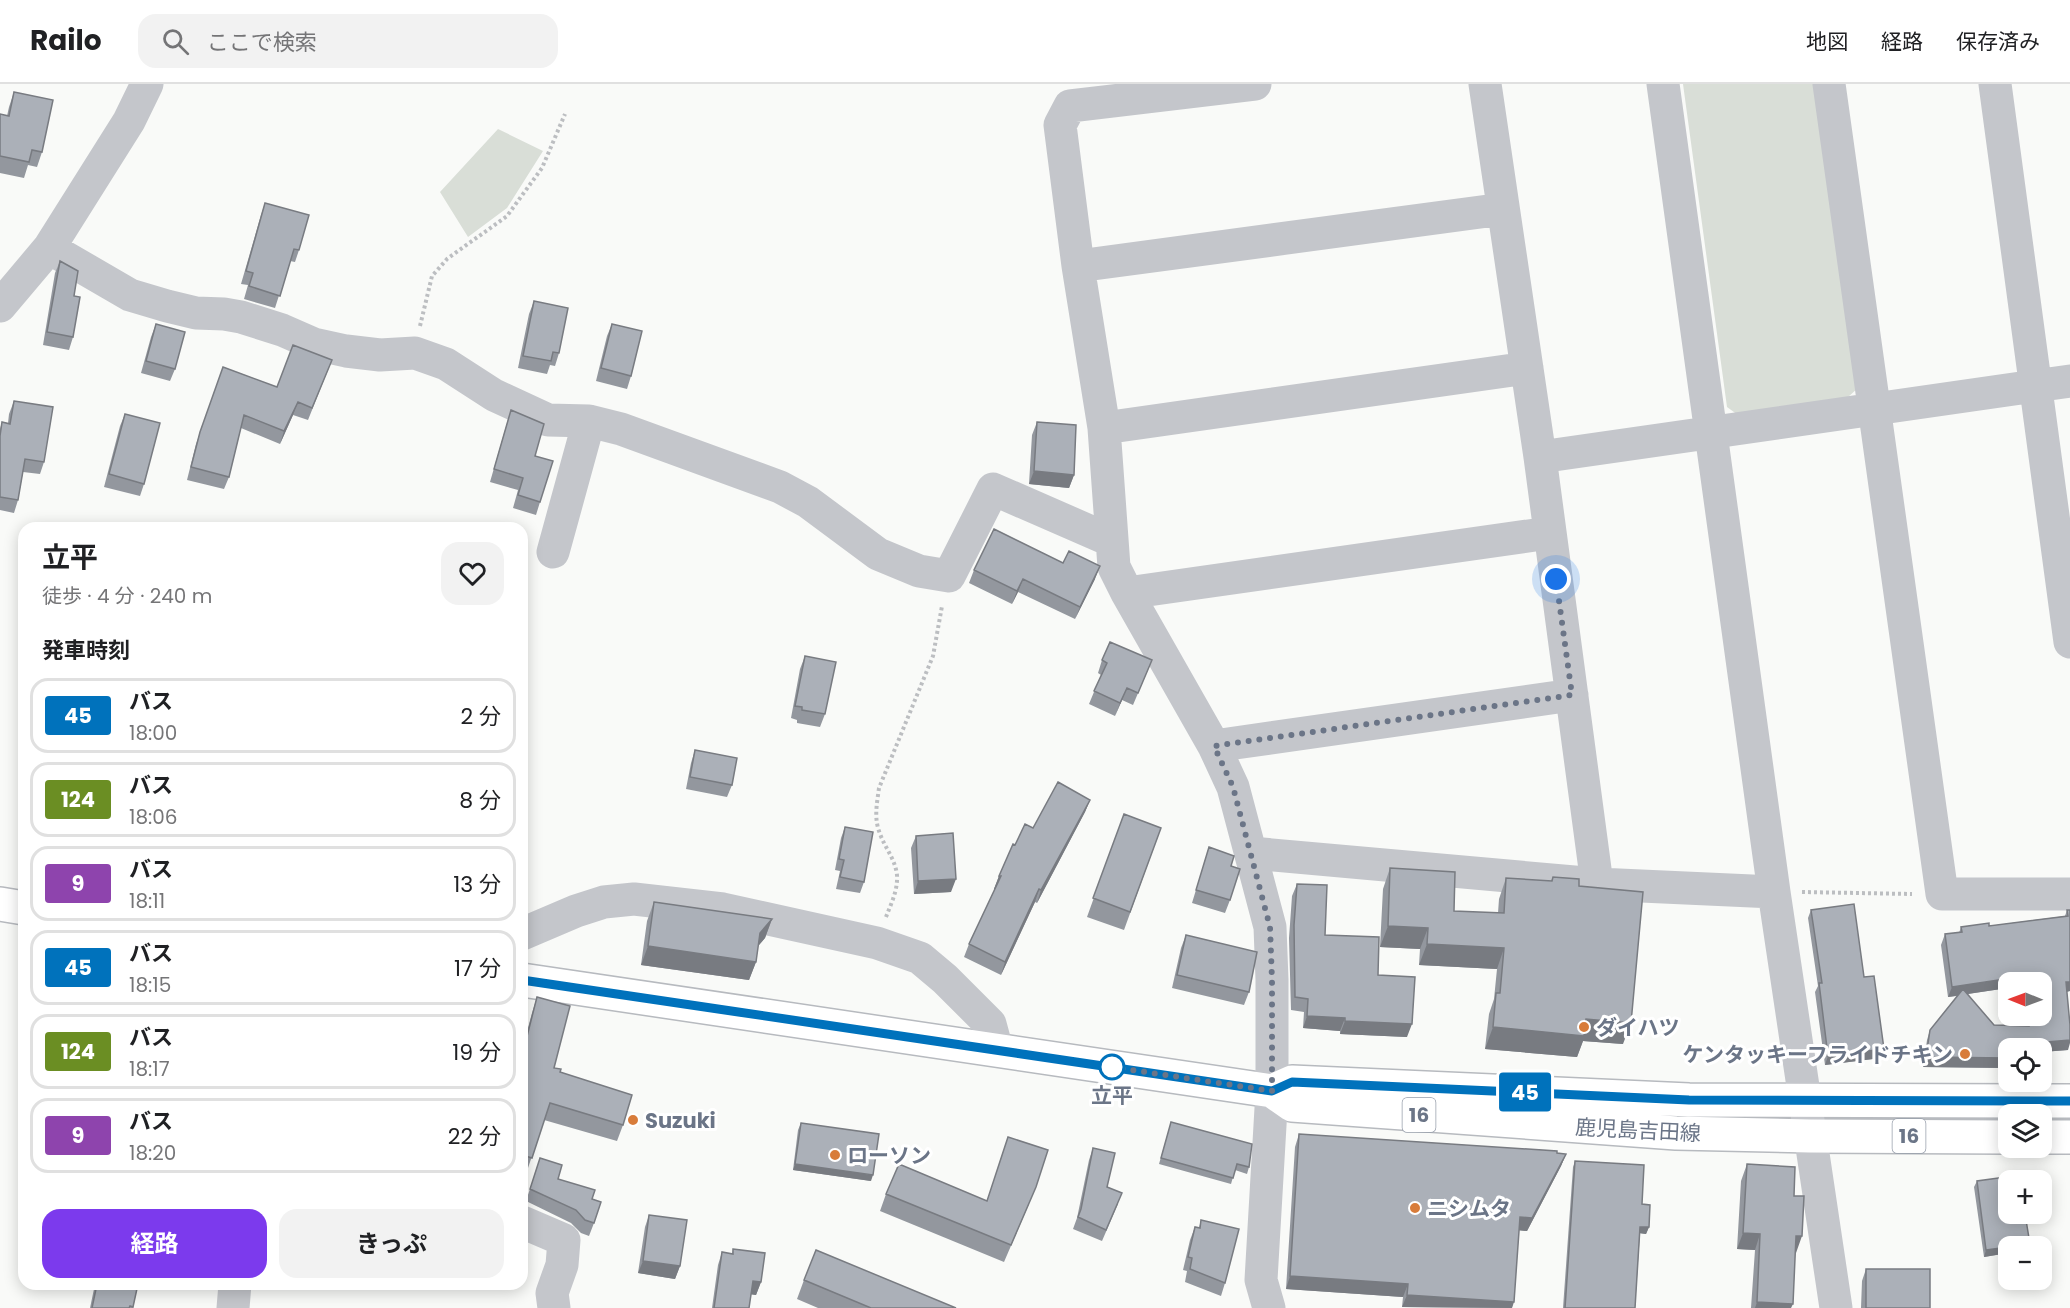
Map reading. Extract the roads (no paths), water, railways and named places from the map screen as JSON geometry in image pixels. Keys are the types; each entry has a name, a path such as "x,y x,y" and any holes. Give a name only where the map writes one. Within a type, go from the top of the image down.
{"main road":[{"path":"0,904 18,907"},
{"name":"鹿児島吉田線","path":"528,985 1272,1091 1292,1105 1676,1133 1998,1137"},
{"name":"鹿児島吉田線","path":"1272,1091 1292,1082 1689,1100 2070,1101"},
{"path":"2052,1137 2070,1137"}],"street":[{"path":"0,306 49,248 129,121 147,84"},
{"path":"1255,84 1202,87 1070,106 1060,125 1078,266 1104,428 1114,567 1214,746 1233,787 1270,927 1272,1091 1261,1280 1269,1308"},
{"path":"1485,84 1540,457 1597,884"},
{"path":"1663,84 1774,892 1836,1308"},
{"path":"1829,84 1942,894 2070,894"},
{"path":"1995,84 2070,642"},
{"path":"1078,266 1503,209"},
{"path":"49,248 130,295 196,313 241,317 282,330 314,344 346,351 380,355 415,353 446,363 494,395 548,420 589,421 621,429 780,487 808,502 878,554 919,571 949,576 993,489 1112,541"},
{"path":"1104,428 1527,368"},
{"path":"1540,457 2070,381"},
{"path":"553,552 589,421"},
{"path":"1127,593 1549,533"},
{"path":"1214,746 1572,695"},
{"path":"1251,853 1597,884 1774,892"},
{"path":"528,931 604,902 634,899 723,909 877,943 920,958 945,979 990,1024 997,1050"},
{"path":"528,1225 564,1240 562,1265 552,1293 554,1308"},
{"path":"233,1308 234,1290"}],"place":[{"name":"ダイハツ","path":"1584,1027"},
{"name":"ケンタッキーフライドチキン","path":"1965,1054"},
{"name":"立平","path":"1112,1067"},
{"name":"Suzuki","path":"633,1120"},
{"name":"ローソン","path":"835,1155"},
{"name":"ニシムタ","path":"1415,1208"}]}
